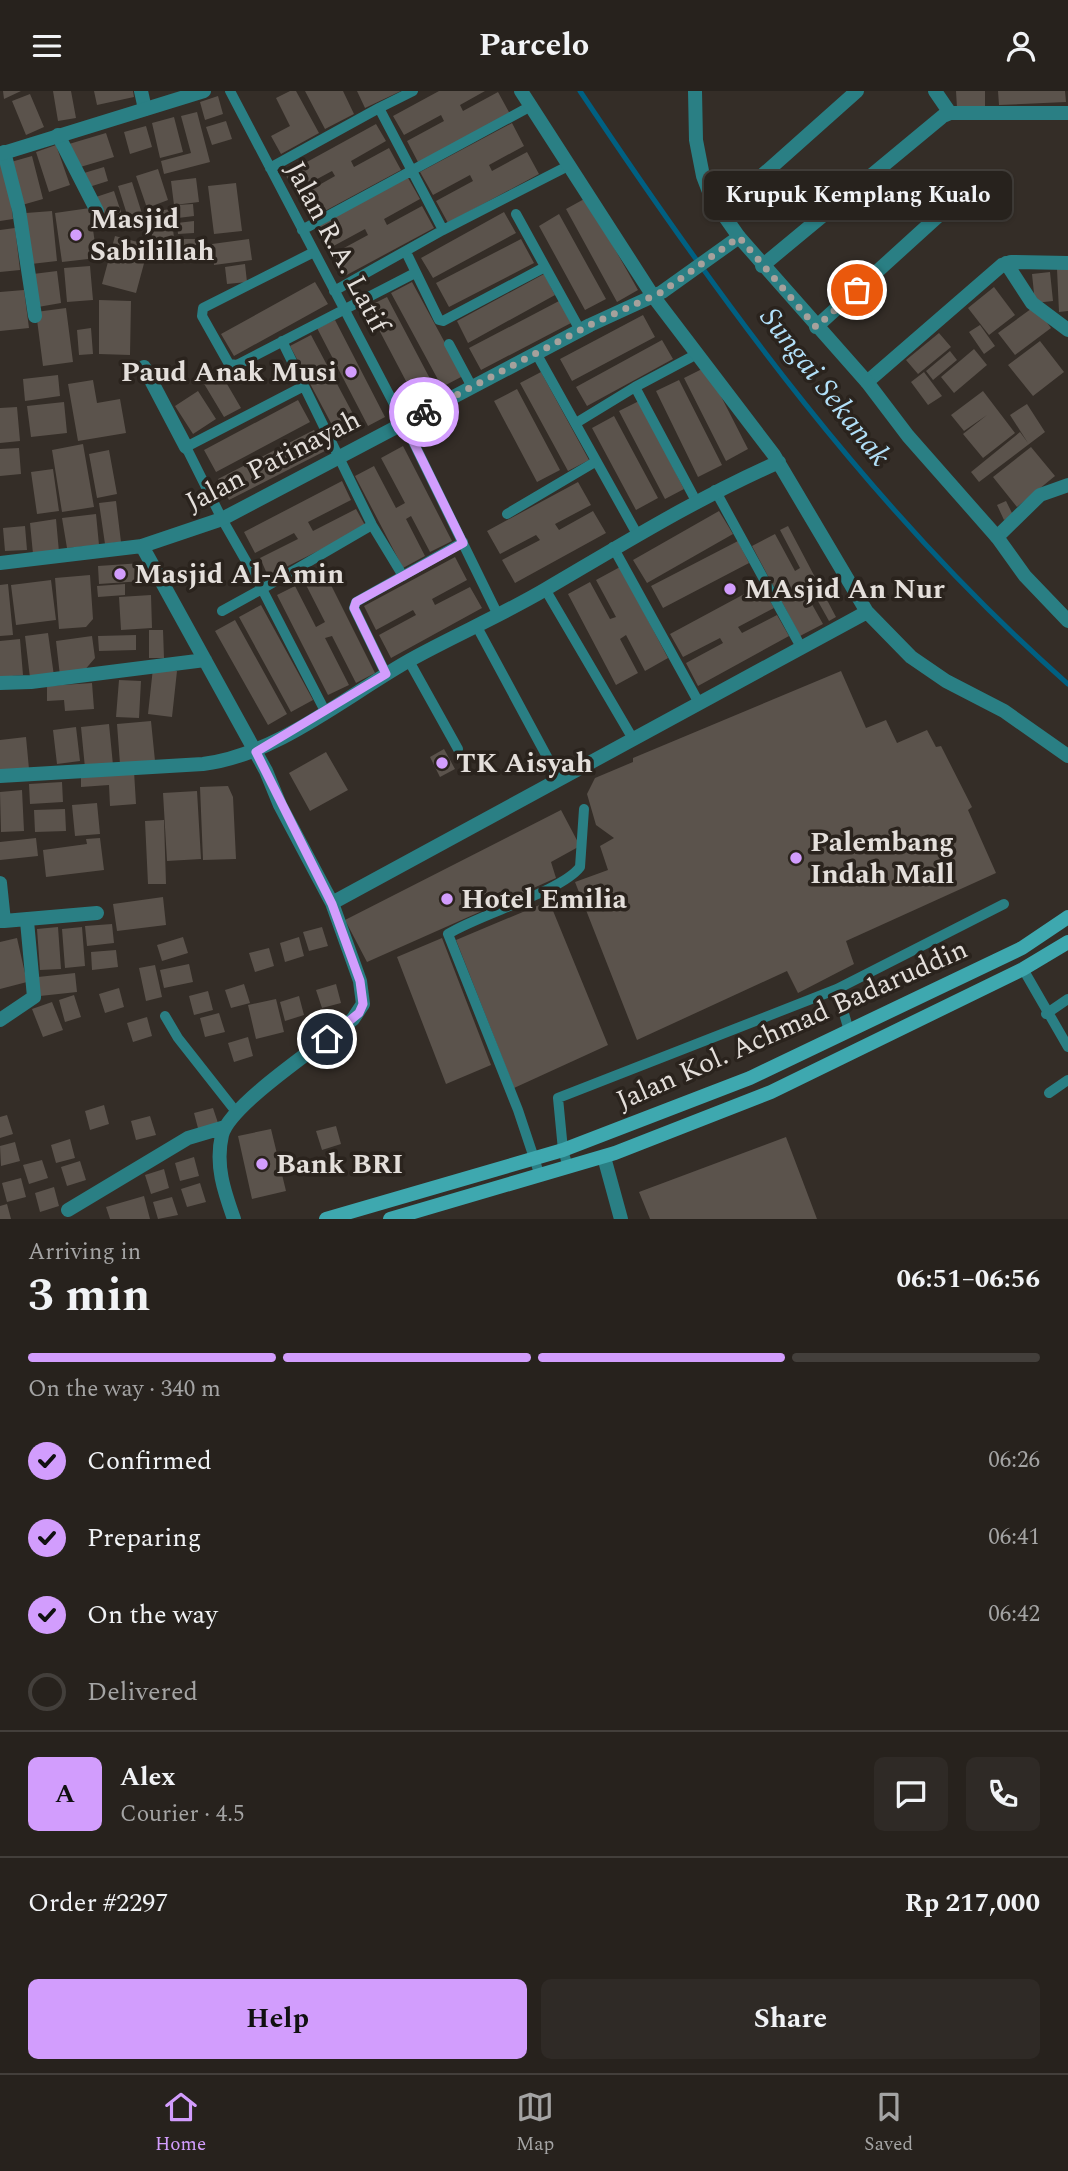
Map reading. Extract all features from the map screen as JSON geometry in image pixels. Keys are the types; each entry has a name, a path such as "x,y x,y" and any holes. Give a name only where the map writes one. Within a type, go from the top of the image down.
{"main road":[{"name":"Jalan Kol. Achmad Badaruddin","path":"326,1219 563,1150 750,1078 1022,948 1068,917"},
{"name":"Jalan Kol. Achmad Badaruddin","path":"390,1219 604,1157 771,1092 1023,969 1068,942"}],"street":[{"path":"141,91 145,109"},
{"path":"35,316 19,210 2,153 204,91"},
{"path":"522,91 568,166 658,294 696,354 779,462 867,612 911,657 946,681 1004,711 1068,756"},
{"path":"695,91 696,140 711,197 721,212 762,266 867,381 908,436 997,537 1025,576 1068,621"},
{"path":"721,212 857,91"},
{"path":"935,91 950,113"},
{"path":"762,266 950,113 1068,113"},
{"path":"58,135 97,211"},
{"path":"816,327 958,198"},
{"name":"Jalan Patinayah","path":"0,563 142,547 222,519 580,330 658,294 739,237"},
{"path":"867,381 1006,263 1068,263"},
{"path":"1006,263 1032,303 1068,330"},
{"path":"144,367 186,447"},
{"path":"0,775 204,764 228,761 256,752 408,661 545,589 715,490 779,462"},
{"path":"997,537 1040,495 1068,485"},
{"path":"68,1210 188,1138 225,1127 254,1096 353,1019 361,1009 360,981 332,904 256,752 142,547"},
{"path":"332,904 867,612"},
{"path":"0,683 31,682 205,660"},
{"path":"0,883 2,921 97,913"},
{"path":"0,1020 34,997 27,921"},
{"path":"225,1127 219,1175 233,1219"},
{"path":"604,1157 621,1219"}],"lane":[{"name":"Jalan R.A. Latif","path":"230,91 404,423 498,615"},
{"path":"270,169 413,91"},
{"path":"302,230 531,106"},
{"path":"379,108 443,230"},
{"path":"334,291 443,230 568,166"},
{"path":"516,214 580,330"},
{"path":"314,252 202,311 231,365 344,311 415,273"},
{"path":"406,252 439,320 443,321 545,267"},
{"path":"282,341 372,526 403,576"},
{"path":"449,344 472,387"},
{"path":"536,353 637,534"},
{"path":"576,423 696,354"},
{"path":"304,386 186,447 325,711"},
{"path":"635,387 696,501"},
{"path":"506,514 595,462"},
{"path":"715,490 801,647"},
{"path":"222,611 372,526"},
{"path":"386,674 354,605 463,543"},
{"path":"614,547 699,703"},
{"path":"545,589 633,739"},
{"path":"476,625 559,779"},
{"path":"408,661 458,749"},
{"path":"540,1175 448,934 556,884 580,867 584,809"},
{"path":"568,1167 563,1150 558,1098 837,989 1004,904"},
{"path":"1023,969 1046,1014 1068,1047"},
{"path":"837,989 849,1031"},
{"path":"1046,1014 1068,999"},
{"path":"165,1016 178,1038 237,1113"},
{"path":"1049,1093 1068,1080"}],"building":[{"path":"3,91 21,91 4,99"},
{"path":"53,91 71,91 76,118 58,121"},
{"path":"94,91 133,91 134,97 97,105"},
{"path":"296,91 319,133 281,154 271,136 290,126 276,98"},
{"path":"305,91 343,91 354,114 325,129"},
{"path":"357,91 401,91 365,108"},
{"path":"439,91 485,91 460,105 463,111 498,92 510,114 419,164 407,141 444,121 441,115 404,135 393,116"},
{"path":"956,91 985,91 985,107 957,108"},
{"path":"998,91 1065,91 1066,102 999,105"},
{"path":"30,94 44,127 26,135 12,101"},
{"path":"218,96 223,114 205,120 200,102"},
{"path":"197,112 210,162 164,174 161,161 191,153 181,116"},
{"path":"174,117 183,152 160,158 152,123"},
{"path":"226,121 232,139 212,145 206,127"},
{"path":"512,123 524,146 489,165 492,171 527,152 539,174 448,223 436,201 473,181 470,175 433,195 420,172"},
{"path":"376,124 386,141 351,161 354,167 389,148 401,170 310,219 298,197 335,176 332,171 295,191 285,174"},
{"path":"146,126 152,147 130,154 124,132"},
{"path":"106,133 114,157 77,168 69,144"},
{"path":"56,145 70,185 49,192 36,152"},
{"path":"32,156 43,199 22,205 11,162"},
{"path":"0,162 9,187 13,219 0,221"},
{"path":"104,167 108,181 89,187 84,173"},
{"path":"158,169 168,200 147,208 136,176"},
{"path":"407,176 420,199 384,219 387,225 422,206 434,228 343,277 331,255 368,235 365,229 328,249 315,226"},
{"path":"196,178 199,202 174,205 171,181"},
{"path":"132,182 144,220 130,224 118,186"},
{"path":"236,183 242,231 214,234 208,186"},
{"path":"114,191 125,224 107,230 96,197"},
{"path":"586,198 638,290 617,302 566,209"},
{"path":"193,204 194,216 178,218 177,205"},
{"name":"Masjid Sabilillah","path":"90,208 97,258 62,262 55,213"},
{"path":"171,209 176,258 155,260 149,212"},
{"path":"52,211 57,261 31,264 26,213"},
{"path":"504,212 516,233 433,278 421,258"},
{"path":"559,214 606,299 585,310 539,226"},
{"path":"194,221 194,233 178,234 177,223"},
{"path":"15,228 20,270 0,272 0,230"},
{"path":"115,236 149,245 136,293 102,284"},
{"path":"181,239 196,239 196,258 182,258"},
{"path":"249,239 252,260 214,265 212,244"},
{"path":"521,239 534,263 449,307 436,283"},
{"path":"245,264 247,282 227,284 225,267"},
{"path":"90,266 93,300 67,302 64,268"},
{"path":"1057,269 1068,269 1068,311 1059,312"},
{"path":"57,271 61,303 38,307 33,274"},
{"path":"1050,272 1053,301 1035,303 1032,274"},
{"path":"544,274 555,295 468,343 457,321"},
{"path":"315,282 328,304 234,356 221,334"},
{"path":"412,282 463,376 442,387 391,293"},
{"path":"994,287 1015,315 989,335 968,308"},
{"path":"24,290 29,328 0,331 0,292"},
{"path":"387,297 437,392 417,402 367,307"},
{"path":"99,300 131,301 130,355 99,354"},
{"path":"559,301 571,323 481,370 469,348"},
{"path":"1035,306 1051,328 1015,355 998,333"},
{"path":"66,308 73,362 43,366 36,312"},
{"path":"643,315 655,337 572,381 560,359"},
{"name":"Paud Anak Musi","path":"335,320 385,417 368,426 317,328"},
{"path":"980,325 995,346 984,354 969,332"},
{"path":"91,328 93,354 79,355 77,330"},
{"path":"939,333 951,347 918,374 906,360"},
{"path":"311,335 361,429 340,440 290,346"},
{"path":"662,340 673,359 587,406 576,387"},
{"path":"1040,341 1064,372 1033,396 1008,365"},
{"path":"974,349 987,365 954,393 941,377"},
{"path":"950,351 957,360 933,380 926,371"},
{"path":"706,367 748,449 726,461 684,378"},
{"path":"220,372 241,408 224,417 203,382"},
{"path":"541,372 589,460 568,471 520,383"},
{"path":"924,372 942,396 928,405 911,382"},
{"path":"58,375 60,396 25,401 23,379"},
{"path":"93,380 97,403 120,399 126,433 78,441 68,384"},
{"path":"679,380 722,465 698,477 656,391"},
{"path":"517,389 560,470 537,482 494,401"},
{"path":"198,391 216,419 193,434 175,406"},
{"path":"983,391 1015,433 983,458 963,434 987,415 964,431 951,415"},
{"path":"298,400 310,422 216,472 204,450"},
{"path":"639,401 684,489 665,499 619,411"},
{"path":"64,402 67,433 31,437 27,406"},
{"path":"1027,404 1045,432 979,482 971,472 1020,432 1028,443 1010,415"},
{"path":"17,407 20,441 0,443 0,408"},
{"path":"614,416 658,498 636,510 592,428"},
{"path":"314,430 325,451 229,500 218,479"},
{"path":"83,444 94,507 62,512 52,450"},
{"path":"403,446 452,541 430,552 411,516 406,519 425,556 403,568 355,476 374,466 396,508 405,503 381,458"},
{"path":"1031,447 1055,476 1017,507 993,477"},
{"path":"19,448 21,474 0,476 0,449"},
{"path":"109,450 117,494 97,498 89,454"},
{"path":"53,469 59,511 37,514 31,472"},
{"path":"342,481 351,500 308,522 313,531 356,509 366,527 268,576 260,558 298,539 294,533 255,553 244,532"},
{"path":"578,482 591,505 555,524 559,530 593,511 606,533 515,583 502,560 540,540 536,535 500,554 487,531"},
{"path":"116,501 121,542 105,544 99,503"},
{"path":"1006,501 1013,515 1004,520 997,505"},
{"path":"719,511 733,534 647,583 633,560"},
{"path":"96,514 99,545 67,548 62,518"},
{"path":"56,519 59,552 33,554 30,523"},
{"path":"25,526 27,550 5,551 3,528"},
{"path":"788,526 836,617 829,621 810,587 804,590 823,624 800,636 752,546 775,534 795,571 800,568 780,530"},
{"path":"738,541 749,563 663,608 651,586"},
{"path":"455,557 467,580 432,599 435,605 470,587 482,608 391,658 379,635 416,615 413,610 376,630 364,606"},
{"name":"Masjid Al-Amin","path":"142,563 143,581 99,584 98,566"},
{"path":"620,567 668,658 645,671 626,635 620,639 638,673 616,685 568,594 590,582 610,619 616,617 596,580"},
{"path":"325,573 375,673 356,683 332,636 325,638 349,685 328,695 277,595 295,586 316,627 325,622 305,583"},
{"path":"90,575 93,619 86,627 59,629 55,578"},
{"path":"51,580 56,620 16,625 11,585"},
{"path":"8,584 13,635 0,636 0,585"},
{"path":"125,584 125,595 98,597 97,586"},
{"path":"761,585 774,608 738,627 742,633 777,615 789,636 698,686 686,663 723,643 720,638 683,657 670,634"},
{"path":"151,595 152,628 121,630 119,597"},
{"path":"261,605 313,700 291,712 239,617"},
{"path":"235,620 287,714 268,725 215,631"},
{"path":"149,630 163,630 164,658 149,658"},
{"path":"48,633 54,676 30,678 25,636"},
{"path":"136,635 136,650 99,651 98,636"},
{"path":"92,636 95,658 83,672 60,676 56,641"},
{"path":"20,639 23,675 0,677 0,641"},
{"path":"153,668 177,671 172,717 148,714"},
{"name":"Palembang Indah Mall","path":"841,671 866,728 886,720 897,743 927,730 936,747 941,746 972,807 968,810 996,873 846,941 854,964 798,993 787,971 637,1040 575,882 608,870 600,846 614,838 596,825 587,794 595,778 633,762 633,758"},
{"path":"119,680 141,681 139,718 116,717"},
{"path":"92,683 94,709 65,711 64,700 47,701 47,686"},
{"path":"151,721 155,761 120,764 117,724"},
{"path":"109,724 113,765 85,768 81,727"},
{"path":"76,727 80,761 57,764 53,730"},
{"path":"26,737 29,769 0,771 0,740"},
{"name":"TK Aisyah","path":"444,749 455,769 440,777 430,757"},
{"path":"326,752 348,790 310,811 289,773"},
{"path":"134,771 136,804 110,806 109,785 81,787 81,774"},
{"path":"62,782 63,802 30,804 29,784"},
{"path":"228,786 233,797 236,859 203,860 200,787"},
{"path":"22,790 24,831 1,832 0,792"},
{"path":"197,791 201,859 167,861 163,793"},
{"path":"97,803 100,834 75,836 72,805"},
{"path":"65,809 66,831 35,832 34,810"},
{"name":"Hotel Emilia","path":"561,810 580,846 551,862 556,878 367,962 345,920"},
{"path":"164,820 166,884 148,884 145,821"},
{"path":"36,838 38,856 0,860 0,842"},
{"path":"100,838 104,870 46,877 43,850 87,844 86,839"},
{"path":"163,897 166,925 117,931 113,904"},
{"path":"549,901 608,1045 514,1088 456,940"},
{"path":"112,924 114,943 87,946 85,926"},
{"path":"58,927 61,969 40,970 37,929"},
{"path":"82,927 85,966 65,968 62,929"},
{"path":"322,927 328,946 309,951 303,932"},
{"path":"183,937 188,953 162,961 157,945"},
{"path":"299,937 304,956 285,962 280,943"},
{"path":"17,938 27,982 0,989 0,942"},
{"path":"442,938 491,1065 446,1084 397,957"},
{"path":"269,948 274,966 255,972 249,953"},
{"path":"116,950 118,967 92,970 91,952"},
{"path":"189,964 193,982 164,988 160,970"},
{"path":"155,965 162,997 146,1001 139,968"},
{"path":"75,973 77,992 40,996 38,977"},
{"path":"244,984 250,1003 231,1008 225,990"},
{"path":"336,984 341,1003 322,1008 316,990"},
{"path":"119,988 124,1007 105,1013 99,994"},
{"path":"208,991 213,1010 194,1015 189,996"},
{"path":"74,995 81,1017 65,1022 59,1000"},
{"path":"299,996 304,1015 285,1021 280,1002"},
{"path":"276,999 284,1032 256,1039 248,1005"},
{"path":"52,1002 63,1030 43,1037 32,1009"},
{"path":"219,1013 225,1032 205,1037 200,1018"},
{"path":"147,1017 152,1036 133,1042 127,1023"},
{"path":"248,1037 253,1056 234,1062 228,1043"},
{"path":"104,1105 109,1124 90,1130 85,1111"},
{"path":"213,1108 219,1126 199,1132 194,1113"},
{"path":"7,1115 13,1134 0,1138 0,1117"},
{"path":"150,1116 156,1135 136,1140 131,1121"},
{"path":"336,1126 341,1144 322,1150 316,1131"},
{"name":"Bank BRI","path":"271,1129 286,1191 252,1199 238,1136"},
{"path":"786,1137 817,1219 650,1219 639,1192"},
{"path":"70,1139 75,1158 56,1163 51,1145"},
{"path":"15,1142 20,1161 1,1166 0,1146"},
{"path":"194,1157 199,1176 180,1181 175,1163"},
{"path":"42,1160 48,1178 29,1184 23,1165"},
{"path":"80,1161 86,1180 67,1186 61,1167"},
{"path":"164,1169 169,1188 151,1194 145,1175"},
{"path":"21,1178 26,1197 7,1202 2,1183"},
{"path":"200,1183 206,1202 187,1207 181,1189"},
{"path":"54,1187 59,1206 40,1212 35,1193"},
{"path":"144,1196 150,1219 110,1219 106,1207"},
{"path":"172,1197 178,1215 158,1219 153,1202"},
{"path":"7,1204 11,1219 0,1219 0,1206"}],"waterway":[{"name":"Sungai Sekanak","path":"580,91 689,250 805,404 930,550 997,618 1068,684"}],"way so far":[{"path":"424,412 590,325 662,292 739,237 816,327 857,290"}],"place":[{"name":"Masjid Sabilillah","path":"76,235"},
{"name":"Krupuk Kemplang Kualo","path":"857,290"},
{"name":"Paud Anak Musi","path":"351,372"},
{"name":"Masjid Al-Amin","path":"120,574"},
{"name":"MAsjid An Nur","path":"730,589"},
{"name":"TK Aisyah","path":"442,763"},
{"name":"Palembang Indah Mall","path":"796,858"},
{"name":"Hotel Emilia","path":"447,899"},
{"name":"Bank BRI","path":"262,1164"}],"route":[{"path":"327,1039 359,1013 363,1004 360,981 332,904 256,752 386,674 354,605 463,543 404,423 424,412"}]}
